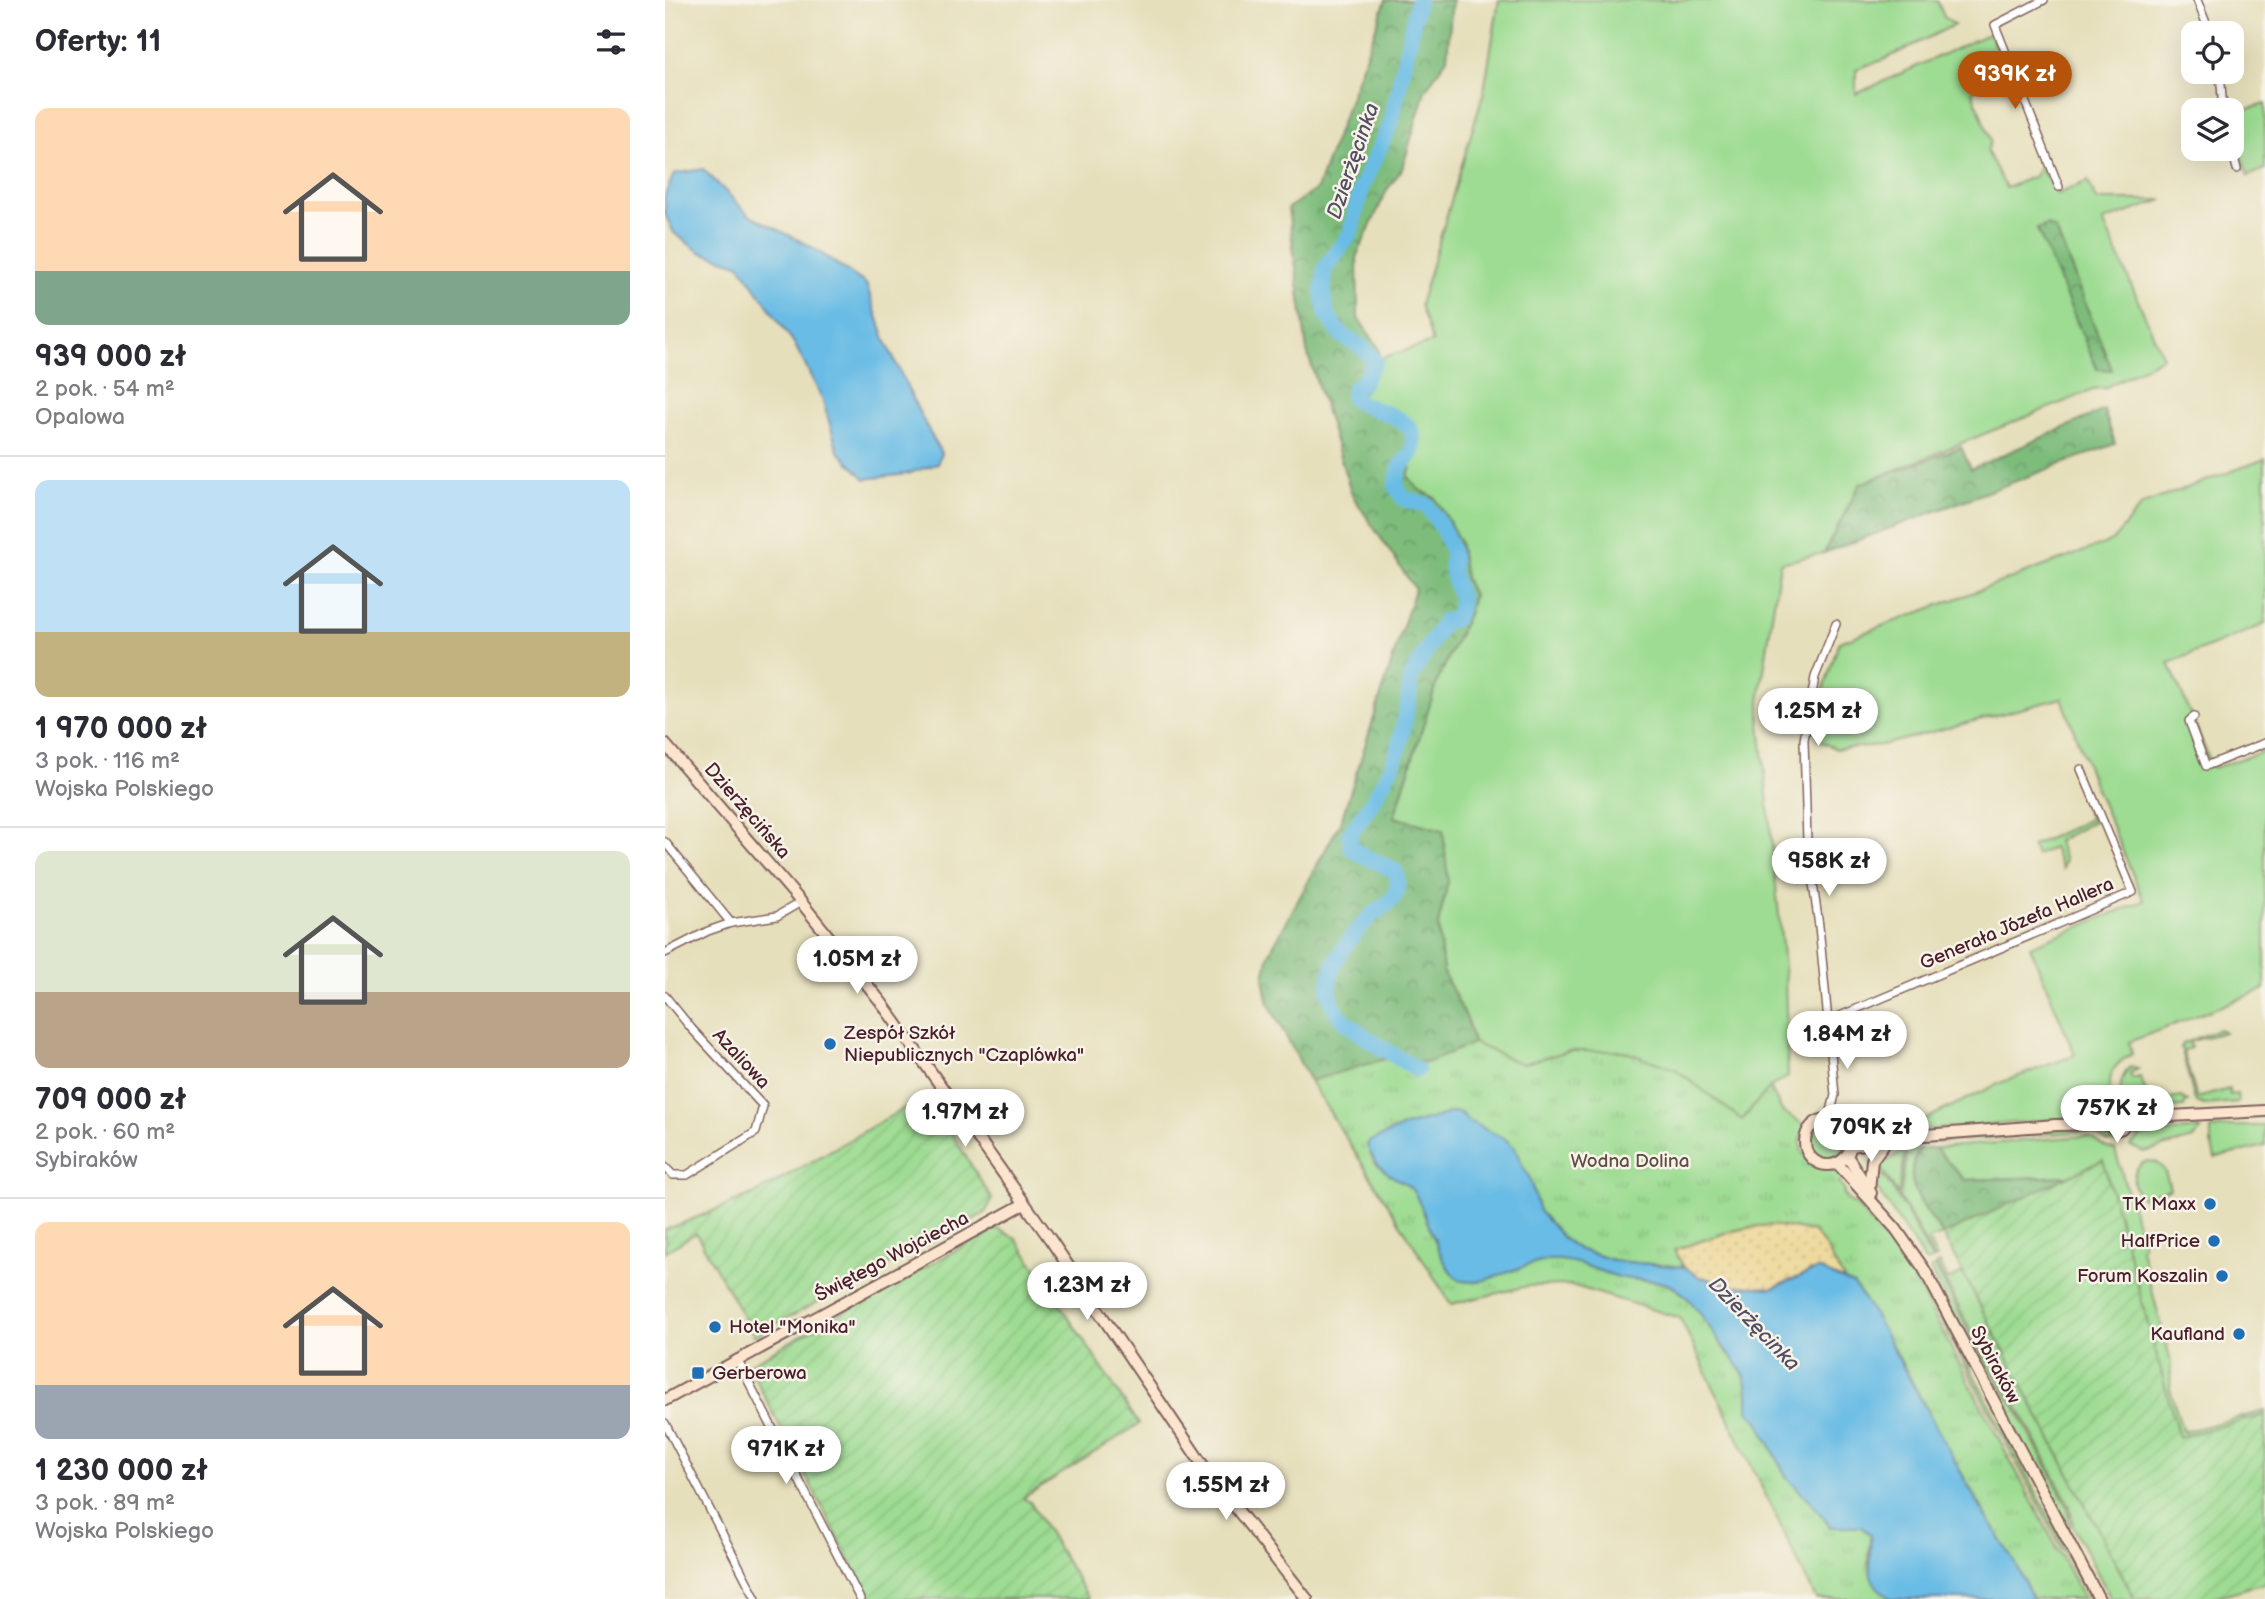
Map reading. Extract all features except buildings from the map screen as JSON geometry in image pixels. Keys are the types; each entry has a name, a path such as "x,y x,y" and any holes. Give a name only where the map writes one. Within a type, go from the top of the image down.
{"street":[{"path":"2044,0 1995,25 2059,187"},
{"path":"2197,0 2205,21"},
{"path":"2235,161 2237,169"},
{"path":"1829,1119 1835,1095 1807,841 1804,740 1815,677 1836,624"},
{"path":"2194,717 2189,721 2206,765 2265,743"},
{"name":"Dzierżęcińska","path":"665,744 801,902 881,1002 1024,1204 1204,1467 1307,1599"},
{"name":"Generała Józefa Hallera","path":"1828,1021 2133,892 2081,769"},
{"path":"665,842 731,923"},
{"path":"665,953 708,931 731,923 777,916 801,902"},
{"name":"Azaliowa","path":"665,996 763,1106 756,1132 687,1175 673,1175 665,1167"},
{"path":"1896,1229 1869,1190 1846,1149 1844,1125 1829,1119 1814,1124 1807,1132 1805,1143 1809,1154 1816,1161 1827,1165 1846,1149 1899,1137 2108,1120 2115,1111 2125,1119 2265,1111"},
{"path":"1846,1149 1899,1137"},
{"path":"1869,1190 1873,1160 1886,1141"},
{"name":"Sybiraków","path":"1846,1149 1933,1286 2099,1599"},
{"name":"Świętego Wojciecha","path":"665,1400 1024,1204"},
{"path":"737,1359 857,1598"},
{"path":"665,1423 755,1599"}],"green space":[{"path":"1386,0 1452,0 1447,58 1425,91 1402,169 1387,190 1357,255 1358,318 1378,347 1380,358 1369,385 1360,395 1360,400 1402,413 1421,436 1408,476 1418,489 1435,498 1447,518 1459,541 1465,579 1473,595 1468,614 1437,682 1394,817 1443,830 1448,881 1438,925 1443,972 1467,1019 1473,1043 1427,1063 1392,1057 1310,1081 1269,1004 1264,978 1269,954 1341,821 1415,589 1352,495 1307,351 1288,208 1317,189"},
{"path":"1499,0 1937,0 1944,17 1954,25 1885,59 1856,69 1856,94 1990,33 2006,78 1972,91 1991,141 1987,151 2006,188 2035,176 2039,167 2057,194 2088,181 2096,200 2163,200 2103,221 2163,357 2105,388 2098,388 1860,484 1824,553 1780,563 1760,696 1760,723 1785,977 1788,1077 1770,1087 1742,1120 1675,1069 1569,1051 1522,1064 1473,1043 1467,1019 1443,972 1438,925 1448,881 1394,818 1437,682 1468,614 1473,595 1465,579 1459,541 1447,518 1435,498 1418,489 1408,476 1421,436 1402,413 1360,400 1360,395 1369,385 1380,358 1433,342 1420,305 1484,91"},
{"path":"2265,104 2265,169 2248,176 2243,161 2244,110"},
{"path":"2047,225 2056,230 2112,370 2097,369 2037,229"},
{"path":"2104,410 2115,444 1824,553 1860,484 1961,447 1971,469"},
{"path":"2265,459 2265,624 2169,663 2213,768 2265,751 2265,989 2129,1042 2132,1054 2114,1068 2105,1111 2063,1119 1914,1131 1917,1123 2000,1083 2075,1055 2030,946 2144,901 2094,784 2062,698 1882,745 1836,749 1818,740 1814,718 1839,642 2112,541 2143,504"},
{"path":"2088,809 2094,821 2057,841 2065,860 2062,869 2053,848 2036,855 2032,846 2090,819 2086,810"},
{"path":"2219,1029 2224,1032 2189,1042 2191,1048 2183,1051 2197,1098 2229,1089 2230,1095 2237,1094 2238,1102 2204,1105 2196,1102 2194,1098 2181,1047 2184,1043"},
{"name":"Wodna Dolina","path":"1473,1043 1522,1064 1569,1051 1623,1051 1675,1069 1742,1120 1770,1087 1782,1111 1806,1126 1801,1139 1801,1149 1805,1156 1845,1177 1839,1183 1845,1191 1843,1193 1908,1267 2084,1599 2033,1599 1881,1327 1854,1285 1846,1283 1814,1232 1766,1226 1727,1233 1674,1250 1684,1267 1616,1261 1578,1249 1564,1239 1539,1211 1529,1177 1515,1148 1468,1121 1461,1113 1454,1112 1405,1126 1370,1141 1372,1158 1377,1164 1406,1183 1418,1198 1439,1251 1451,1273 1458,1279 1488,1279 1536,1262 1554,1259 1582,1264 1623,1278 1663,1283 1686,1296 1743,1373 1748,1387 1748,1411 1758,1420 1787,1478 1812,1503 1830,1527 1861,1527 1870,1534 1868,1563 1872,1575 1892,1599 1816,1599 1680,1318 1571,1285 1528,1286 1451,1304 1310,1081 1392,1057 1427,1063"},
{"path":"2130,1067 2138,1069 2130,1073 2132,1079 2140,1077 2149,1099 2155,1101 2181,1097 2188,1102 2184,1107 2136,1109 2136,1112 2125,1108 2121,1087"},
{"path":"922,1098 930,1098 992,1199 985,1213 754,1336 696,1233 665,1252 665,1230 753,1195"},
{"path":"1828,1124 1840,1129 1845,1141 1840,1153 1828,1158 1816,1153 1811,1141 1816,1129"},
{"path":"2265,1126 2265,1146 2215,1158 2211,1129"},
{"path":"2068,1128 2106,1129 2114,1142 2108,1142 2090,1131 1909,1144 1878,1160 1888,1146 1902,1141"},
{"path":"2201,1130 2193,1139 2144,1152 2130,1146 2142,1135"},
{"path":"2086,1136 2115,1150 2143,1243 2141,1249 2171,1362 2170,1389 2183,1432 2265,1411 2265,1415 2179,1438 2103,1161 2070,1176 1965,1180 1935,1148"},
{"path":"1935,1148 1965,1180 2070,1176 1943,1235 1922,1204 1913,1183 1914,1161 1920,1149"},
{"path":"1920,1149 1914,1161 1913,1183 1922,1204 1943,1235 1928,1240 1937,1258 1934,1259 1900,1198 1907,1151"},
{"path":"1901,1152 1905,1154 1898,1195 1880,1166"},
{"path":"2103,1160 2179,1437 2265,1415 2265,1583 2208,1599 2135,1599 1943,1235"},
{"path":"2148,1161 2161,1166 2170,1189 2143,1198 2135,1188 2134,1177 2138,1167"},
{"path":"1874,1168 1888,1182 1932,1260 1926,1262 1877,1189"},
{"path":"996,1228 1016,1238 1139,1424 1023,1498 1030,1502 1089,1599 870,1599 748,1365"},
{"path":"1900,1248 1914,1262 2093,1599 2089,1599 1916,1273"},
{"path":"1940,1263 1948,1280 1963,1273 2135,1599 2111,1599 2073,1526 2070,1506 2018,1407 1989,1366 1937,1265"},
{"path":"1935,1266 1987,1367 2016,1408 2068,1507 2070,1527 2067,1529 1930,1270"}],"sand":[{"path":"1759,1226 1779,1226 1814,1232 1846,1283 1818,1269 1772,1288 1734,1286 1700,1277 1684,1267 1674,1250 1729,1232"}],"water":[{"path":"703,169 748,214 812,247 866,284 886,342 941,453 937,464 907,474 865,479 838,451 822,398 794,343 739,264 700,252 674,233 665,214 665,195 674,174"},
{"name":"Wodna Dolina","path":"1454,1112 1461,1113 1468,1121 1504,1138 1515,1148 1529,1177 1539,1211 1564,1239 1578,1249 1616,1261 1684,1267 1700,1277 1734,1286 1772,1288 1818,1269 1854,1285 1875,1316 2033,1599 1892,1599 1882,1592 1875,1585 1870,1570 1870,1534 1861,1527 1831,1527 1787,1478 1758,1421 1748,1411 1747,1384 1740,1368 1693,1304 1670,1285 1659,1281 1624,1278 1577,1263 1557,1260 1537,1262 1479,1281 1460,1280 1453,1275 1414,1192 1381,1168 1367,1145 1370,1141 1405,1126"}],"waterway":[{"name":"Dzierżęcinka","path":"1417,1070 1345,1021 1334,1008 1330,979 1341,951 1372,915 1393,898 1396,891 1396,872 1351,848 1349,835 1371,804 1392,766 1399,748 1410,679 1444,621 1455,619 1460,599 1452,571 1450,547 1442,528 1427,505 1404,499 1396,487 1401,466 1413,448 1413,436 1409,427 1402,421 1353,398 1354,388 1363,382 1375,361 1363,348 1341,335 1327,315 1323,294 1325,268 1350,234 1362,186 1391,123 1418,0"}],"place":[{"name":"Zespół Szkół Niepublicznych \"Czaplówka\"","path":"830,1044"},
{"name":"TK Maxx","path":"2210,1204"},
{"name":"HalfPrice","path":"2214,1241"},
{"name":"Forum Koszalin","path":"2222,1276"},
{"name":"Hotel \"Monika\"","path":"715,1327"},
{"name":"Kaufland","path":"2239,1334"},
{"name":"Gerberowa","path":"698,1373"}]}
